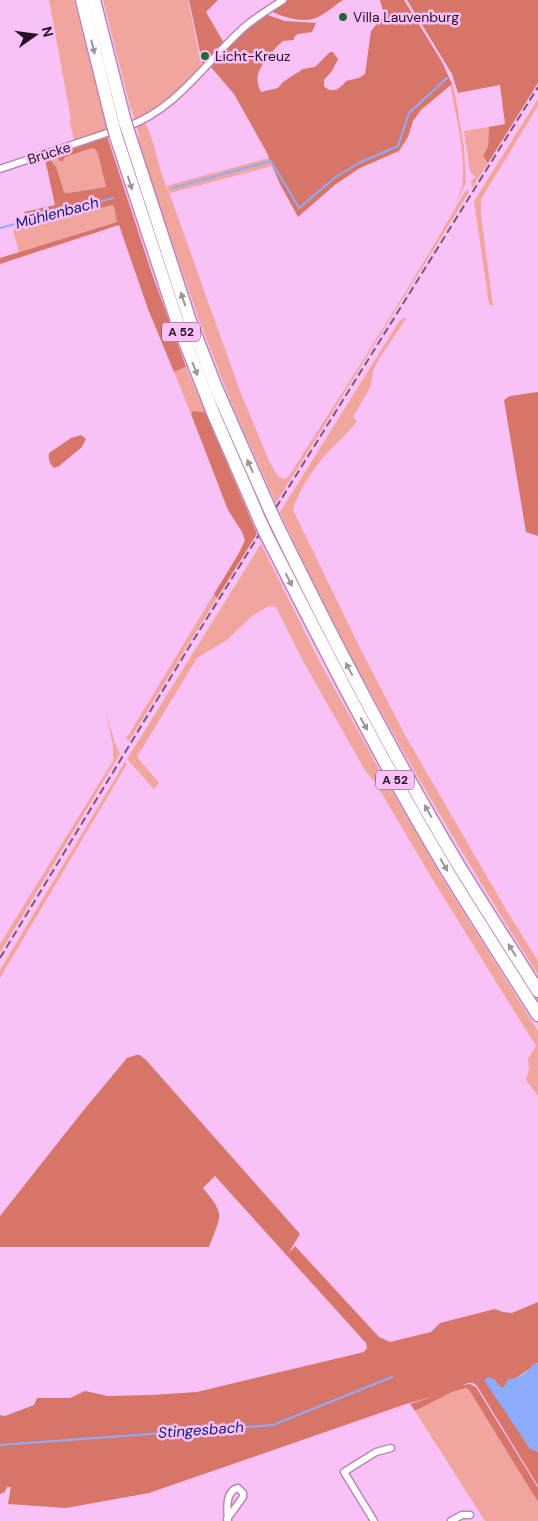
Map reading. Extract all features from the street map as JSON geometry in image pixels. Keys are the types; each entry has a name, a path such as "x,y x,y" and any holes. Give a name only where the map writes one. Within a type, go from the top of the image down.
{"highway":[{"name":"A 52","path":"82,0 178,324 214,415 261,523 329,660 382,756 449,874 538,1015"},
{"name":"A 52","path":"94,0 120,128 217,390 272,516 317,608 393,750 460,866 538,991"}],"street":[{"name":"Brücke","path":"0,169 133,125 158,112 180,93 239,32 282,0"},
{"path":"374,1521 344,1472 376,1452 391,1448"},
{"path":"451,1521 462,1515 470,1515"}],"shaded area":[{"path":"49,0 74,0 107,131 75,142 69,120 71,119"},
{"path":"103,0 188,0 202,68 168,101 135,121 131,110"},
{"path":"189,0 218,0 206,12 224,43 203,66"},
{"path":"287,0 343,0 323,14 308,20 288,18 270,11"},
{"path":"380,0 404,0 442,62 452,84 421,110 413,121 408,137 399,151 360,168 336,184 298,217 280,184 266,151 234,94 210,66 245,29 265,14 285,21 316,23 312,32 298,34 294,37 294,40 283,41 274,50 259,71 257,78 259,87 261,92 278,88 283,82 303,69 315,67 330,52 333,52 338,59 332,71 324,80 324,86 330,90 336,90 346,81 359,78 365,74 371,31 382,18 383,11"},
{"path":"407,0 538,0 538,83 488,163 483,156 488,146 489,127 505,124 500,85 458,93 452,74"},
{"path":"450,84 452,84 456,98 464,148 466,183 448,218 461,190 463,175 460,135"},
{"path":"538,99 538,106 481,199 481,215 493,306 489,304 474,201"},
{"path":"145,122 166,186 240,391 269,461 279,477 285,479 289,476 379,335 468,189 468,194 276,503 233,407 198,317 156,195 136,125"},
{"path":"489,127 488,146 483,156 488,163 472,188 471,181 476,177 470,172 464,131"},
{"path":"107,136 152,274 186,367 174,372 148,309 119,225 0,264 0,258 117,222 112,205 32,226 29,225 24,212 55,205 45,159 50,159 56,167 64,192 106,187 95,149 92,148 65,157 63,161 60,161 54,154"},
{"path":"92,148 98,154 106,187 64,192 56,167 44,157 54,154 60,161 63,161 65,157"},
{"path":"269,158 272,166 170,193 166,186"},
{"path":"106,205 114,207 117,222 19,252 13,231"},
{"path":"407,317 374,368 370,388 353,417 357,421 317,465 307,480 293,510 359,646 405,735 508,913 538,961 538,975 468,862 401,748 338,631 280,512 400,320"},
{"path":"186,367 205,412 193,411 191,414 174,372"},
{"path":"538,392 538,536 526,532 504,400 510,396"},
{"path":"193,411 205,412 257,534 217,598 214,594 245,540 228,510 191,414"},
{"path":"81,435 86,439 82,447 54,468 51,465 49,453 71,438"},
{"path":"261,544 321,664 375,762 442,878 538,1031 538,1096 526,1080 529,1068 528,1059 536,1046 436,885 375,782 366,772 303,661 276,607 269,606 252,616 227,640 197,658 137,757 159,783 154,789 127,759"},
{"path":"214,594 217,598 129,741 126,739"},
{"path":"106,713 120,754 0,953 0,944 113,761 113,746"},
{"path":"125,762 127,764 0,978 0,970"},
{"path":"140,1055 146,1060 300,1234 288,1254 295,1246 379,1337 390,1342 431,1332 440,1323 495,1309 512,1313 538,1302 538,1364 504,1387 500,1387 494,1379 538,1452 538,1486 477,1386 472,1383 463,1385 470,1384 476,1387 538,1488 538,1502 466,1388 452,1392 415,1411 410,1404 432,1397 406,1404 149,1493 66,1508 8,1504 11,1487 7,1487 5,1492 0,1494 0,1415 5,1416 34,1405 37,1398 70,1398 85,1391 108,1396 197,1392 364,1352 367,1348 366,1343 215,1176 203,1188 215,1204 219,1216 209,1247 0,1247 0,1216 127,1058"},
{"path":"466,1388 538,1502 538,1521 485,1521 415,1411 452,1392"}],"water":[{"path":"537,1363 538,1452 530,1449 484,1380 488,1377 494,1379 500,1387 504,1387 508,1379 522,1375 532,1365"}],"waterway":[{"name":"Mühlenbach","path":"172,188 271,161 299,208 337,176 359,163 398,146 409,113 447,78"},
{"name":"Mühlenbach","path":"0,228 113,198"},
{"name":"Stingesbach","path":"0,1445 273,1425 392,1377"}],"railway":[{"path":"0,958 191,644 538,87"}],"place":[{"name":"Villa Lauvenburg","path":"343,17"},
{"name":"Licht-Kreuz","path":"205,56"}]}
